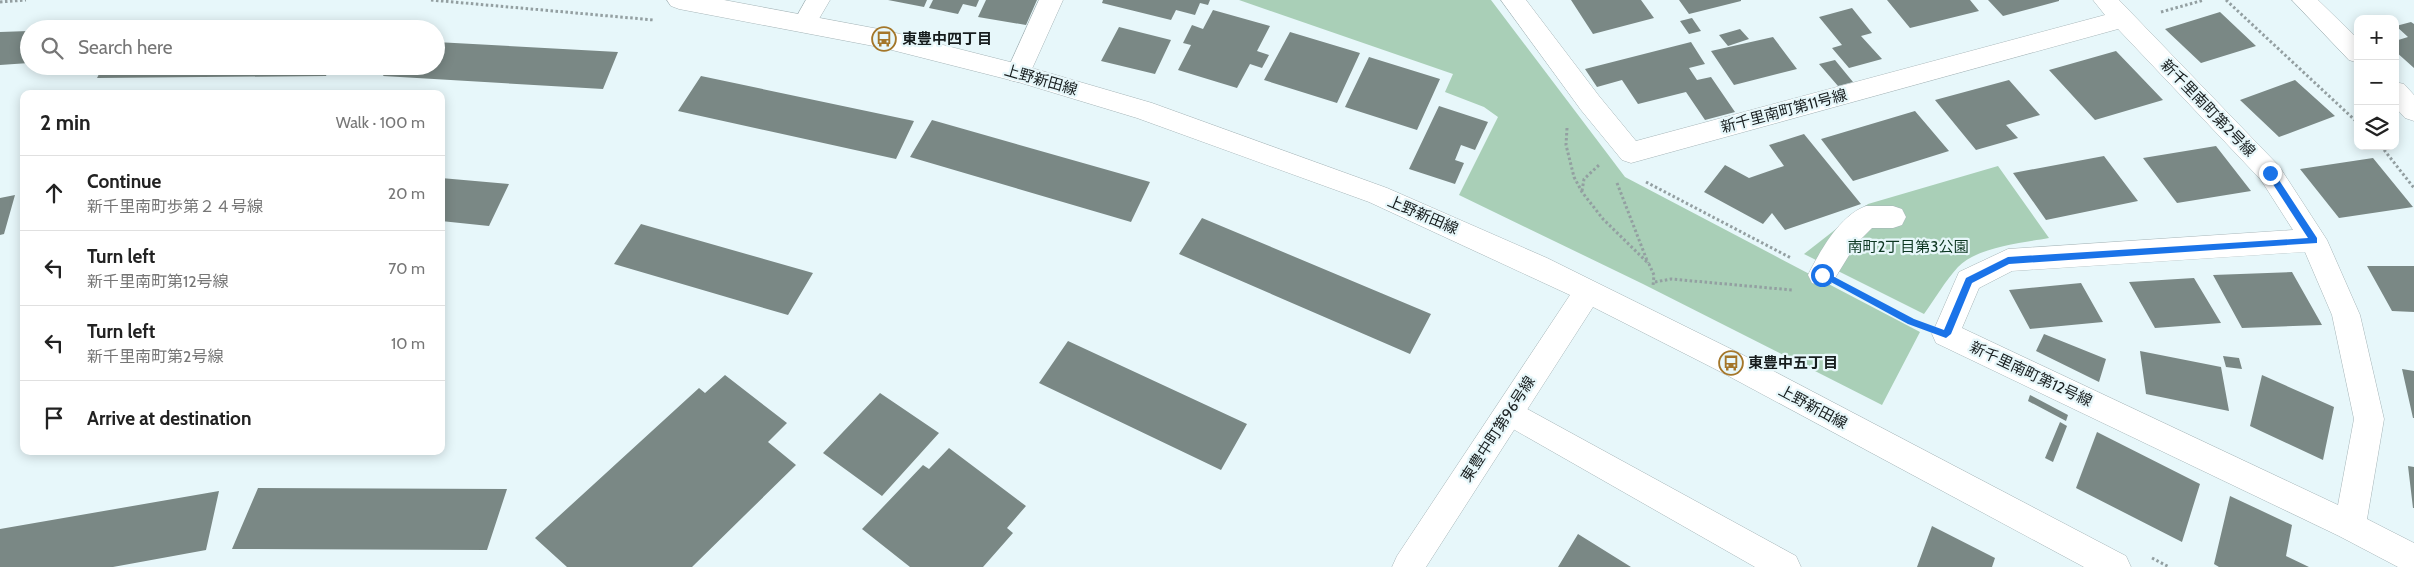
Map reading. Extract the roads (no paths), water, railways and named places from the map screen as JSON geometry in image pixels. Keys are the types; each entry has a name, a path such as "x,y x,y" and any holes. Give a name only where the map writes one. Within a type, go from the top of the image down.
{"street":[{"name":"上野新田線","path":"679,0 884,39 1018,73 1143,110 1378,196 1450,226 1588,291 1731,363 2115,567"},
{"path":"804,23 818,0"},
{"path":"1018,73 1051,0"},
{"name":"新千里南町第11号線","path":"1513,0 1590,103 1631,152 2114,10"},
{"path":"2310,1 2354,50"},
{"name":"新千里南町第2号線","path":"2114,10 2270,173 2314,240 2346,315 2369,419 2350,526"},
{"path":"2399,96 2414,111"},
{"path":"1827,277 1847,236 1866,217 1893,217"},
{"name":"新千里南町第12号線","path":"2314,240 2008,260 1969,280 1946,334 2350,526"},
{"name":"東豊中町第96号線","path":"1408,567 1588,291"},
{"path":"1509,412 1785,567"},
{"path":"2350,526 2414,559"}],"place":[{"name":"東豊中四丁目","path":"884,39"},
{"name":"東豊中五丁目","path":"1731,363"}],"park label":[{"name":"南町2丁目第3公園","path":"1908,247"}]}
